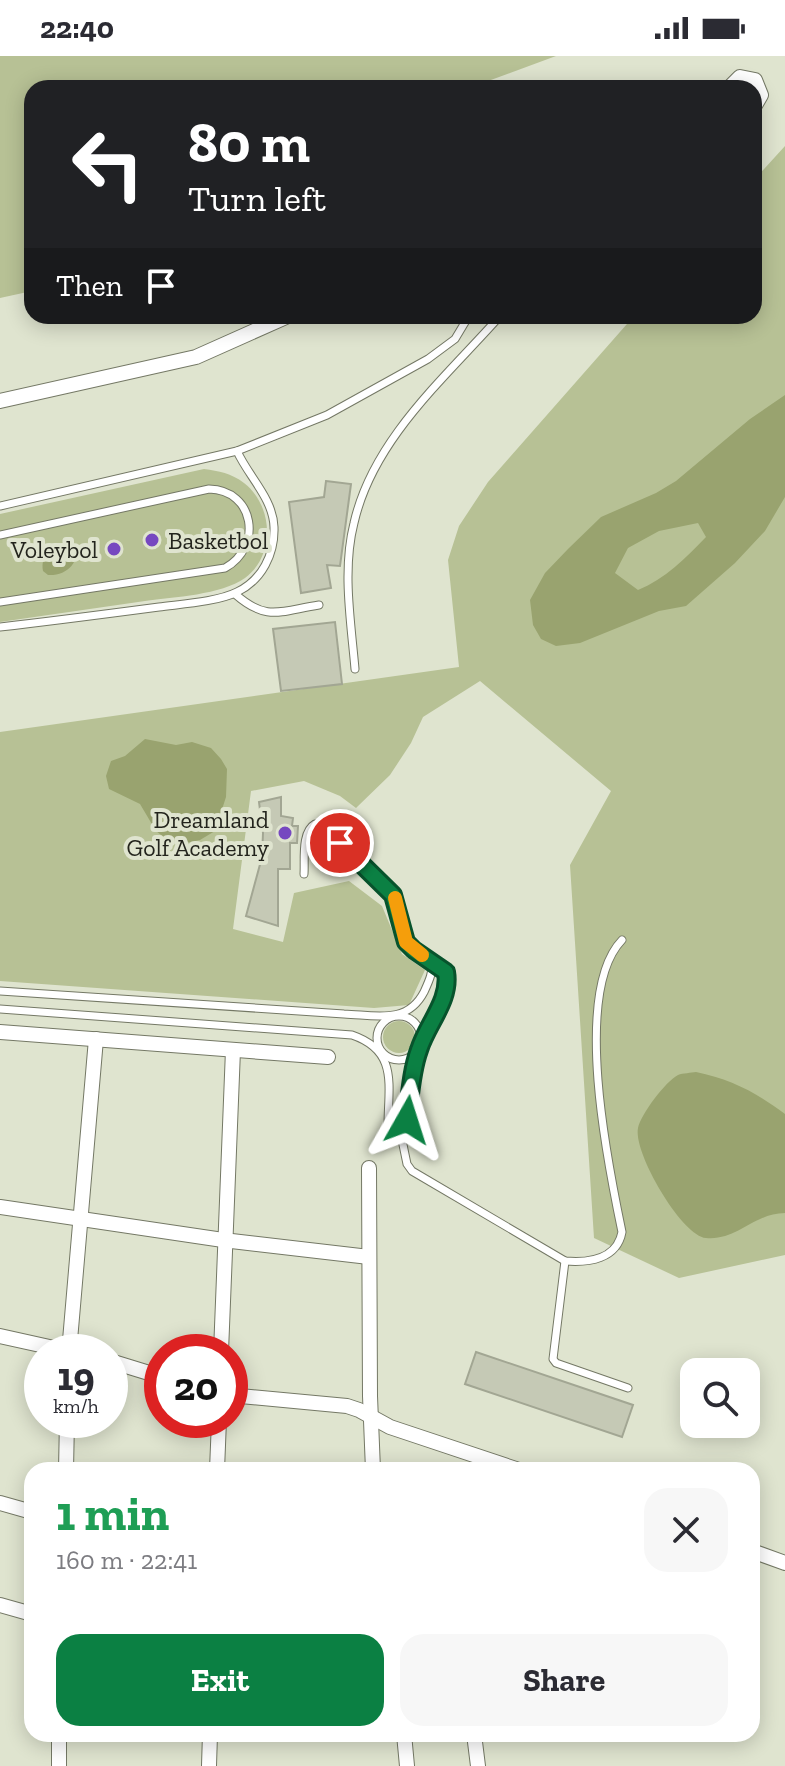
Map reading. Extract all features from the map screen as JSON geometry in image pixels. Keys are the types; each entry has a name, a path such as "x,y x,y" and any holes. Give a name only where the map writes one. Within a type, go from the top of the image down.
{"street":[{"path":"0,401 196,357 270,324"},
{"path":"0,1032 328,1057"},
{"path":"71,1334 96,1039"},
{"path":"221,1334 233,1050"},
{"path":"369,1168 373,1462"},
{"path":"0,1207 80,1221 369,1257"},
{"path":"0,1336 24,1341"},
{"path":"248,1397 347,1406 390,1427 495,1462"},
{"path":"66,1462 67,1438"},
{"path":"217,1462 218,1438"},
{"path":"0,1503 24,1510"},
{"path":"760,1554 785,1563"},
{"path":"0,1605 24,1612"},
{"path":"59,1742 59,1766"},
{"path":"209,1766 210,1742"},
{"path":"405,1742 407,1766"},
{"path":"475,1742 478,1766"}],"lane":[{"path":"0,506 237,451 327,415 428,359 455,339 462,324"},
{"path":"355,669 349,563 353,525 371,471 399,428 493,324"},
{"path":"0,627 190,603 235,594 253,581 267,563 273,546 274,524 270,507 237,451"},
{"path":"0,535 209,489 219,489 239,501 250,522 249,536 241,557 225,568 0,602"},
{"path":"235,594 251,608 267,613 319,605"},
{"path":"0,1009 342,1033 363,1038 387,1057 409,1058 419,1047 447,987 446,972 406,942 393,895 322,825 310,827 307,834 304,874"},
{"path":"401,1135 407,1164 412,1171 565,1261 577,1262 609,1255 620,1243 622,1232 602,1122 597,1016 603,973 614,948 622,940"},
{"path":"401,1135 390,1133 388,1126 389,1073 378,1045 377,1031 385,1020 418,1003 430,978 432,961"},
{"path":"0,991 406,1016 418,1025 421,1032 405,1131 401,1135"},
{"path":"565,1261 553,1359 556,1363 628,1388"}],"shaded area":[{"path":"0,56 556,56 491,80 24,80 24,293 0,298"},
{"path":"785,146 785,1255 679,1278 594,1238 570,865 611,791 480,681 423,717 411,743 390,775 356,808 340,796 304,781 251,791 233,929 283,942 294,893 349,881 382,906 402,954 425,970 409,1005 374,1008 0,981 0,732 459,667 448,560 459,526 488,482 627,324 762,324 762,171"},
{"path":"785,395 785,497 765,531 735,563 686,606 659,611 580,643 556,646 541,639 533,625 530,600 545,573 601,517 676,481 750,419","holes":["698,523 706,537 666,574 638,590 615,573 628,548 659,531"]},
{"path":"204,469 225,473 244,483 261,504 267,530 266,544 262,557 245,578 223,588 197,594 0,622 0,514"},
{"path":"64,542 75,544 74,562 61,573 48,575 43,571 45,557 51,549"},
{"path":"145,739 176,745 192,742 211,748 221,759 227,769 226,797 215,831 200,840 170,842 156,831 140,804 109,789 106,776 111,761 125,756"},
{"path":"399,1021 410,1026 415,1037 410,1048 399,1053 388,1048 383,1037 388,1026"},
{"path":"696,1072 743,1088 785,1114 785,1213 764,1217 717,1238 696,1234 673,1209 651,1173 639,1140 640,1122 661,1091 678,1075"}],"building":[{"path":"326,481 351,484 340,566 327,565 331,588 301,593 289,502 324,497"},
{"path":"335,622 342,684 281,691 273,629"},
{"path":"281,797 281,816 293,818 292,826 298,826 297,843 290,843 290,869 278,869 278,926 246,916 262,857 259,802"},
{"path":"476,1352 633,1405 622,1437 465,1384"}],"slow traffic":[{"path":"395,898 406,942 422,955"}],"place":[{"name":"Basketbol","path":"152,540"},
{"name":"Voleybol","path":"114,549"},
{"name":"Dreamland Golf Academy","path":"285,833"}],"route":[{"path":"340,843 393,895 406,942 446,972 447,987 441,1005 419,1047 407,1120"}]}
